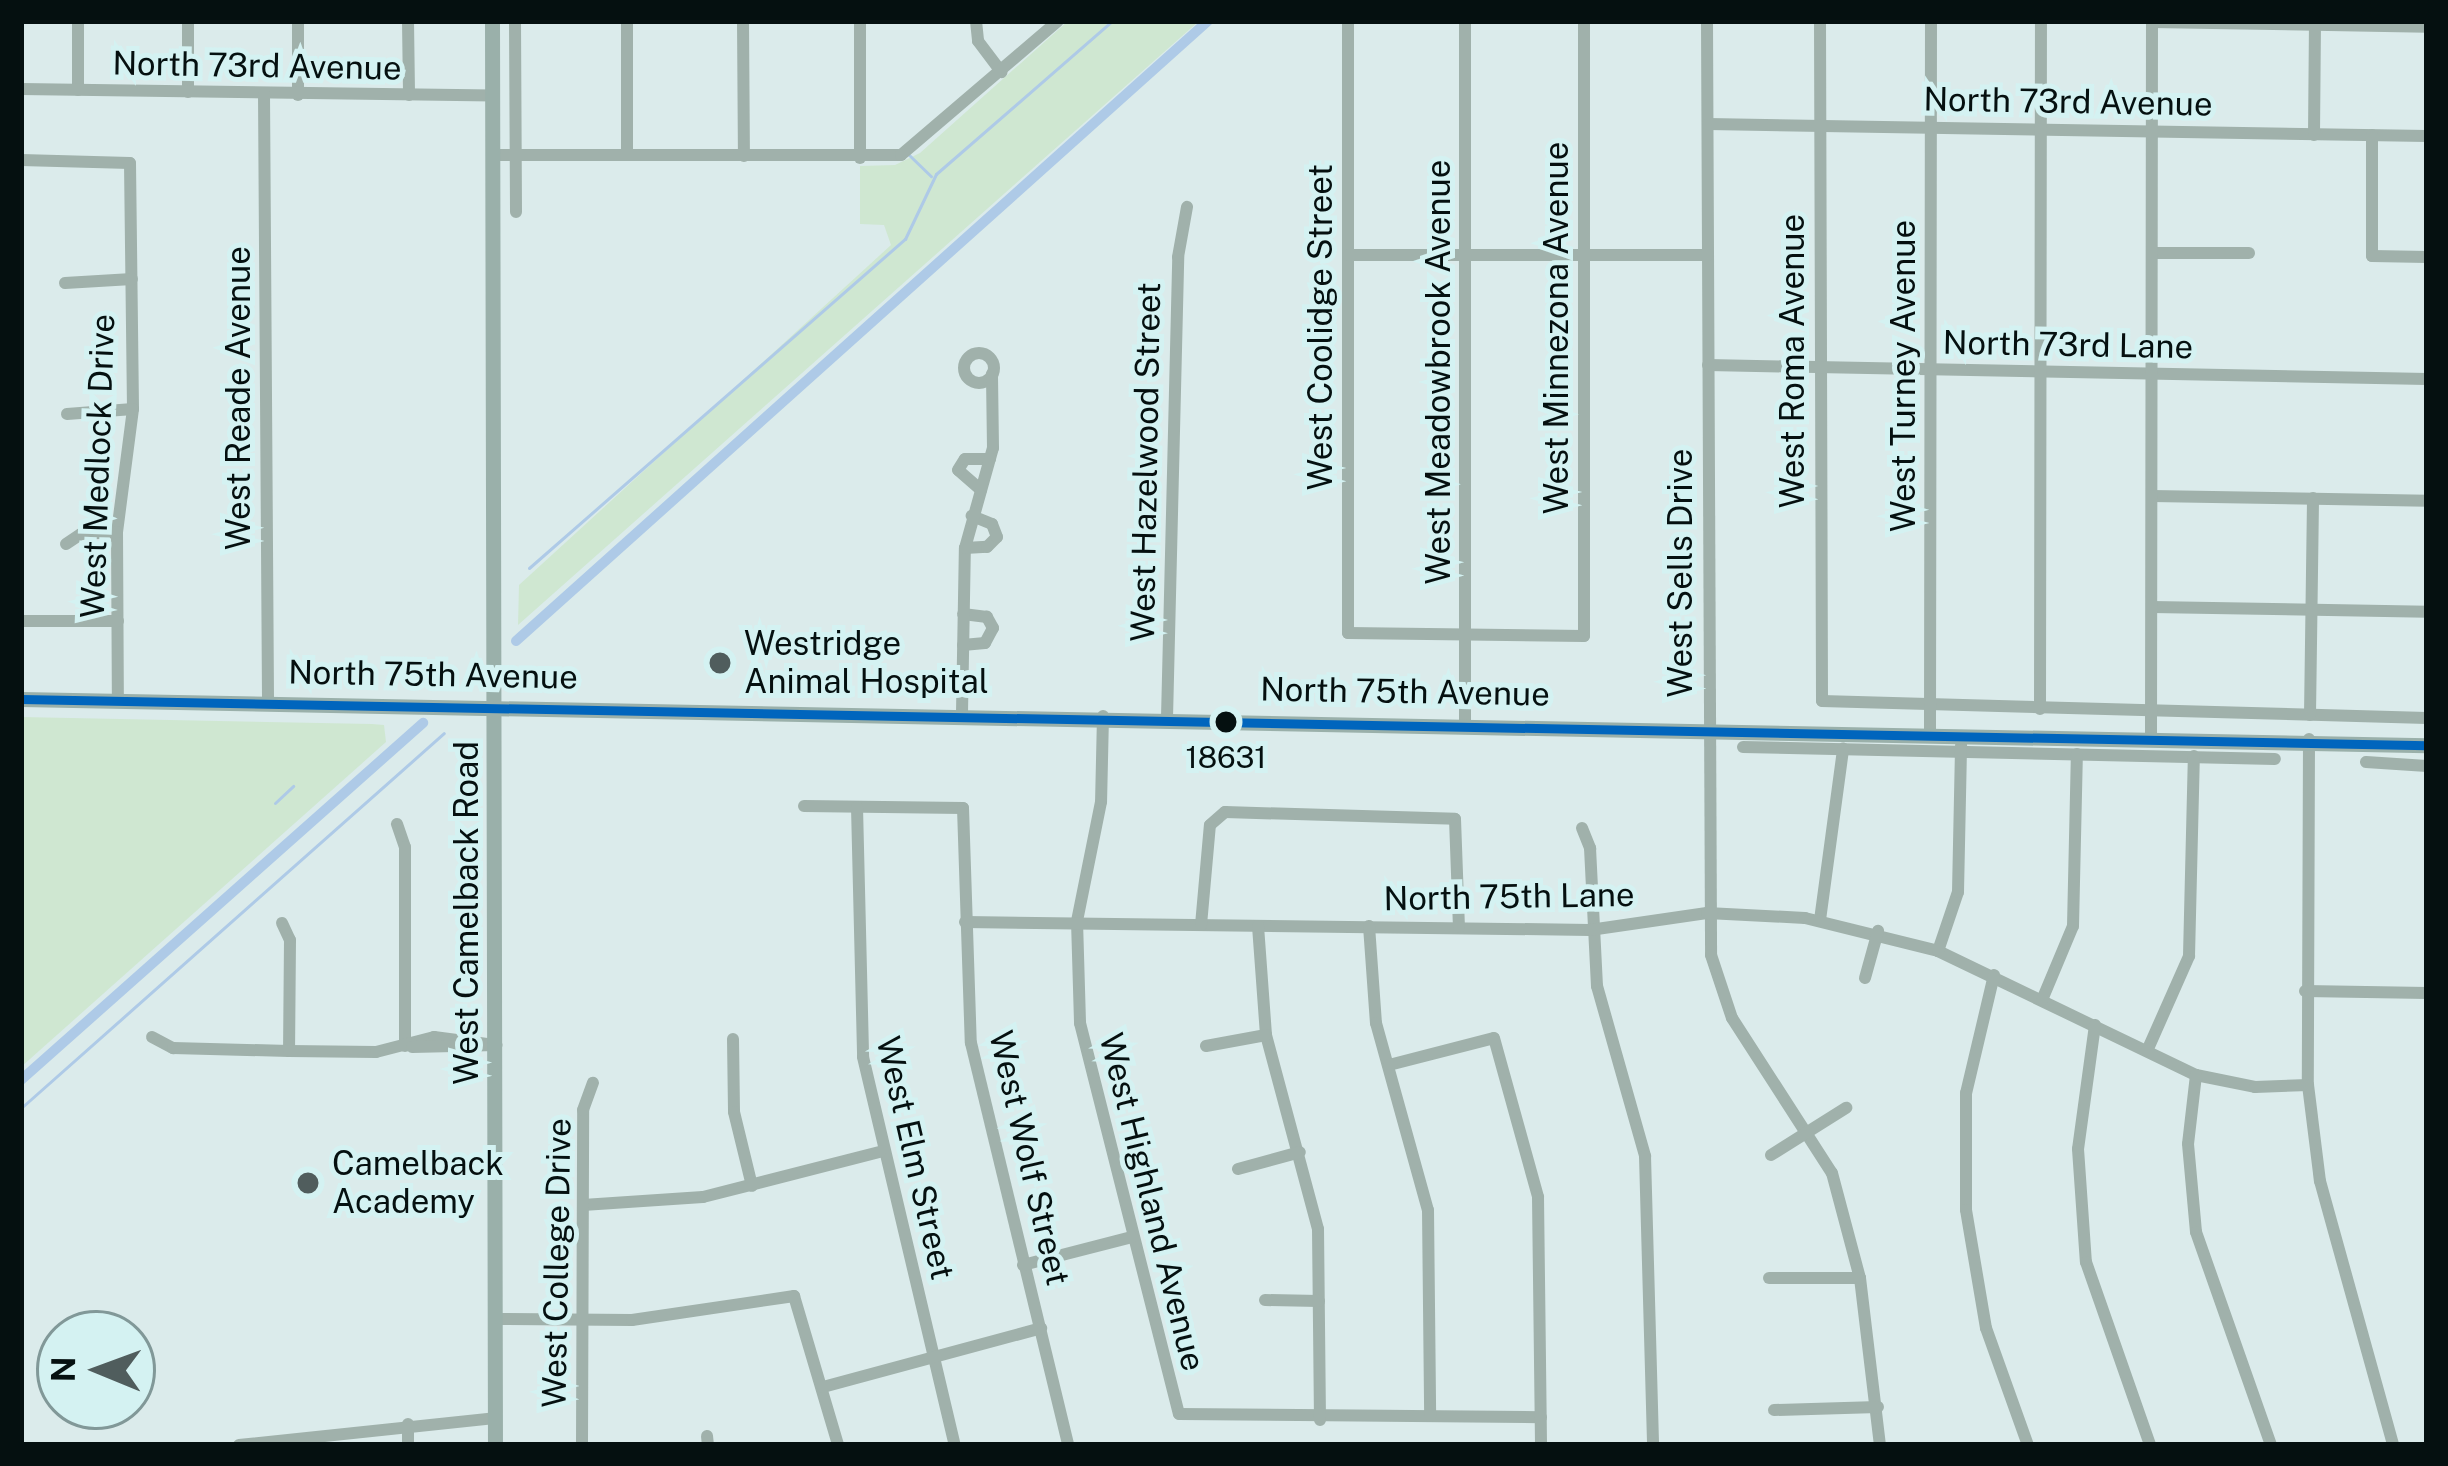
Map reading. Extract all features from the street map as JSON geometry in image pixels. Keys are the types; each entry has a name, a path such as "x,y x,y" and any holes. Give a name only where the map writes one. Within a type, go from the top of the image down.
{"main road":[{"name":"West Camelback Road","path":"492,21 495,1445"},
{"name":"North 75th Avenue","path":"21,699 1465,722 2427,745"}],"street":[{"path":"77,21 78,90"},
{"path":"188,21 188,92"},
{"path":"298,21 298,95"},
{"path":"408,21 409,95"},
{"path":"515,21 516,212"},
{"path":"627,21 627,155"},
{"path":"743,21 744,156"},
{"path":"860,21 860,158"},
{"path":"976,21 978,41 1001,72"},
{"path":"493,155 860,158 907,153 1058,21"},
{"name":"West Coolidge Street","path":"1348,21 1348,633 1466,634"},
{"name":"West Meadowbrook Avenue","path":"1465,722 1466,21"},
{"name":"West Minnezona Avenue","path":"1466,634 1584,636 1585,21"},
{"name":"West Sells Drive","path":"1707,21 1707,913 1732,1018 1811,1130 1832,1173 1860,1278 1880,1445"},
{"name":"West Roma Avenue","path":"1820,21 1822,701 1930,707"},
{"name":"West Turney Avenue","path":"1930,732 1931,21"},
{"path":"2040,709 2041,21"},
{"path":"2151,736 2152,22 2425,25"},
{"path":"2314,23 2314,135"},
{"name":"North 73rd Avenue","path":"21,89 493,96"},
{"name":"West Reade Avenue","path":"264,94 268,702"},
{"name":"North 73rd Avenue","path":"1708,124 2427,136"},
{"path":"2372,135 2372,256 2427,257"},
{"name":"West Medlock Drive","path":"21,160 130,163 133,409 117,532 118,700"},
{"name":"West Hazelwood Street","path":"1167,718 1178,257 1186,208"},
{"path":"2152,253 2249,253"},
{"path":"1349,255 1708,255"},
{"path":"65,283 132,279"},
{"name":"North 73rd Lane","path":"1708,365 2427,380"},
{"path":"962,713 965,548 990,460 998,391 992,374"},
{"path":"67,414 133,409"},
{"path":"980,490 962,481 960,463 990,460"},
{"path":"2152,496 2427,501"},
{"path":"2311,715 2313,498"},
{"path":"965,548 987,547 998,537 992,524 972,516"},
{"path":"66,544 81,534 117,532"},
{"path":"2152,607 2427,612"},
{"path":"963,614 988,617 993,633 985,644 963,645"},
{"path":"21,621 118,621"},
{"path":"1930,707 2427,718"},
{"name":"West Highland Avenue","path":"1103,716 1100,802 1077,921 1084,1050 1179,1414 1320,1420"},
{"path":"1938,951 1958,892 1961,732"},
{"path":"2309,739 2308,1085 2320,1181 2393,1445"},
{"path":"1743,747 2275,759"},
{"path":"1820,920 1843,749"},
{"path":"2042,1000 2073,926 2077,754"},
{"path":"2147,1051 2189,956 2194,756"},
{"path":"2366,762 2427,766"},
{"path":"805,806 857,807"},
{"name":"West Wolf Street","path":"857,807 963,808 971,1043 1068,1445"},
{"name":"West Elm Street","path":"857,807 856,1012 880,1152 955,1445"},
{"path":"1201,925 1215,815 1456,819 1459,927"},
{"path":"397,824 405,847 405,1046"},
{"path":"1582,828 1590,848 1590,930 1597,986 1645,1156 1653,1445"},
{"name":"North 75th Lane","path":"965,922 1590,930 1707,913 1820,920 1878,932 1994,974 2197,1076 2255,1088 2308,1085"},
{"path":"282,923 290,940 289,1051"},
{"path":"1258,926 1266,1036 1318,1229 1320,1420 1541,1417"},
{"path":"1369,926 1376,1023 1428,1210 1430,1415"},
{"path":"1865,978 1878,932"},
{"path":"1994,974 1966,1093 1966,1210 1986,1328 2028,1445"},
{"path":"2306,991 2427,993"},
{"path":"2095,1025 2078,1149 2086,1262 2150,1445"},
{"path":"1206,1046 1266,1036"},
{"path":"152,1037 173,1048 289,1051 496,1045"},
{"path":"1389,1065 1494,1038 1538,1197 1541,1445"},
{"path":"733,1039 734,1112 752,1186"},
{"path":"2197,1076 2188,1144 2196,1232 2271,1445"},
{"name":"West College Drive","path":"582,1445 583,1110 593,1083"},
{"path":"1772,1155 1846,1108"},
{"path":"583,1205 641,1204 752,1186 880,1152"},
{"path":"1238,1169 1300,1152"},
{"path":"1024,1264 1132,1237"},
{"path":"1769,1278 1860,1278"},
{"path":"495,1319 694,1315 794,1295 838,1445"},
{"path":"1265,1300 1319,1301"},
{"path":"823,1387 1041,1328"},
{"path":"1774,1411 1878,1407"},
{"path":"239,1445 495,1418"},
{"path":"408,1424 408,1445"}],"green space":[{"path":"1068,21 1199,21 518,625 519,585 891,245 884,225 860,224 860,166 895,165 920,153"},
{"path":"21,717 372,724 384,725 386,742 21,1067"}],"waterway":[{"path":"529,568 905,239 936,174 1112,21"},
{"path":"516,641 1208,21"},
{"path":"908,154 931,176"},
{"path":"21,1080 423,723"},
{"path":"21,1108 444,733"},
{"path":"275,803 293,786"}],"transit line":[{"path":"21,699 2427,745"}],"place":[{"name":"Westridge Animal Hospital","path":"720,663"},
{"name":"18631","path":"1226,722"},
{"name":"Camelback Academy","path":"308,1183"}]}
